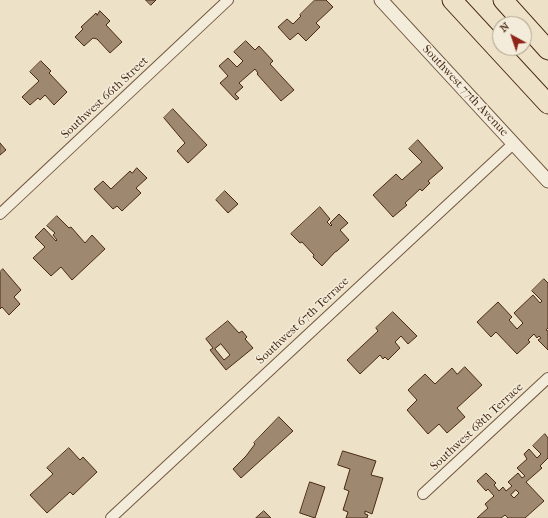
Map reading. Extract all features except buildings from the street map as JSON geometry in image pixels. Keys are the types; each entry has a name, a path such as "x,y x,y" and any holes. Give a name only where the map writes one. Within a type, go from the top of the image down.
{"highway":[{"path":"452,0 548,104"},
{"path":"503,0 548,50"}],"street":[{"name":"Southwest 66th Street","path":"0,214 228,0"},
{"name":"Southwest 77th Avenue","path":"381,0 548,181"},
{"name":"Southwest 67th Terrace","path":"111,518 513,144"},
{"name":"Southwest 68th Terrace","path":"423,494 548,378"}]}
